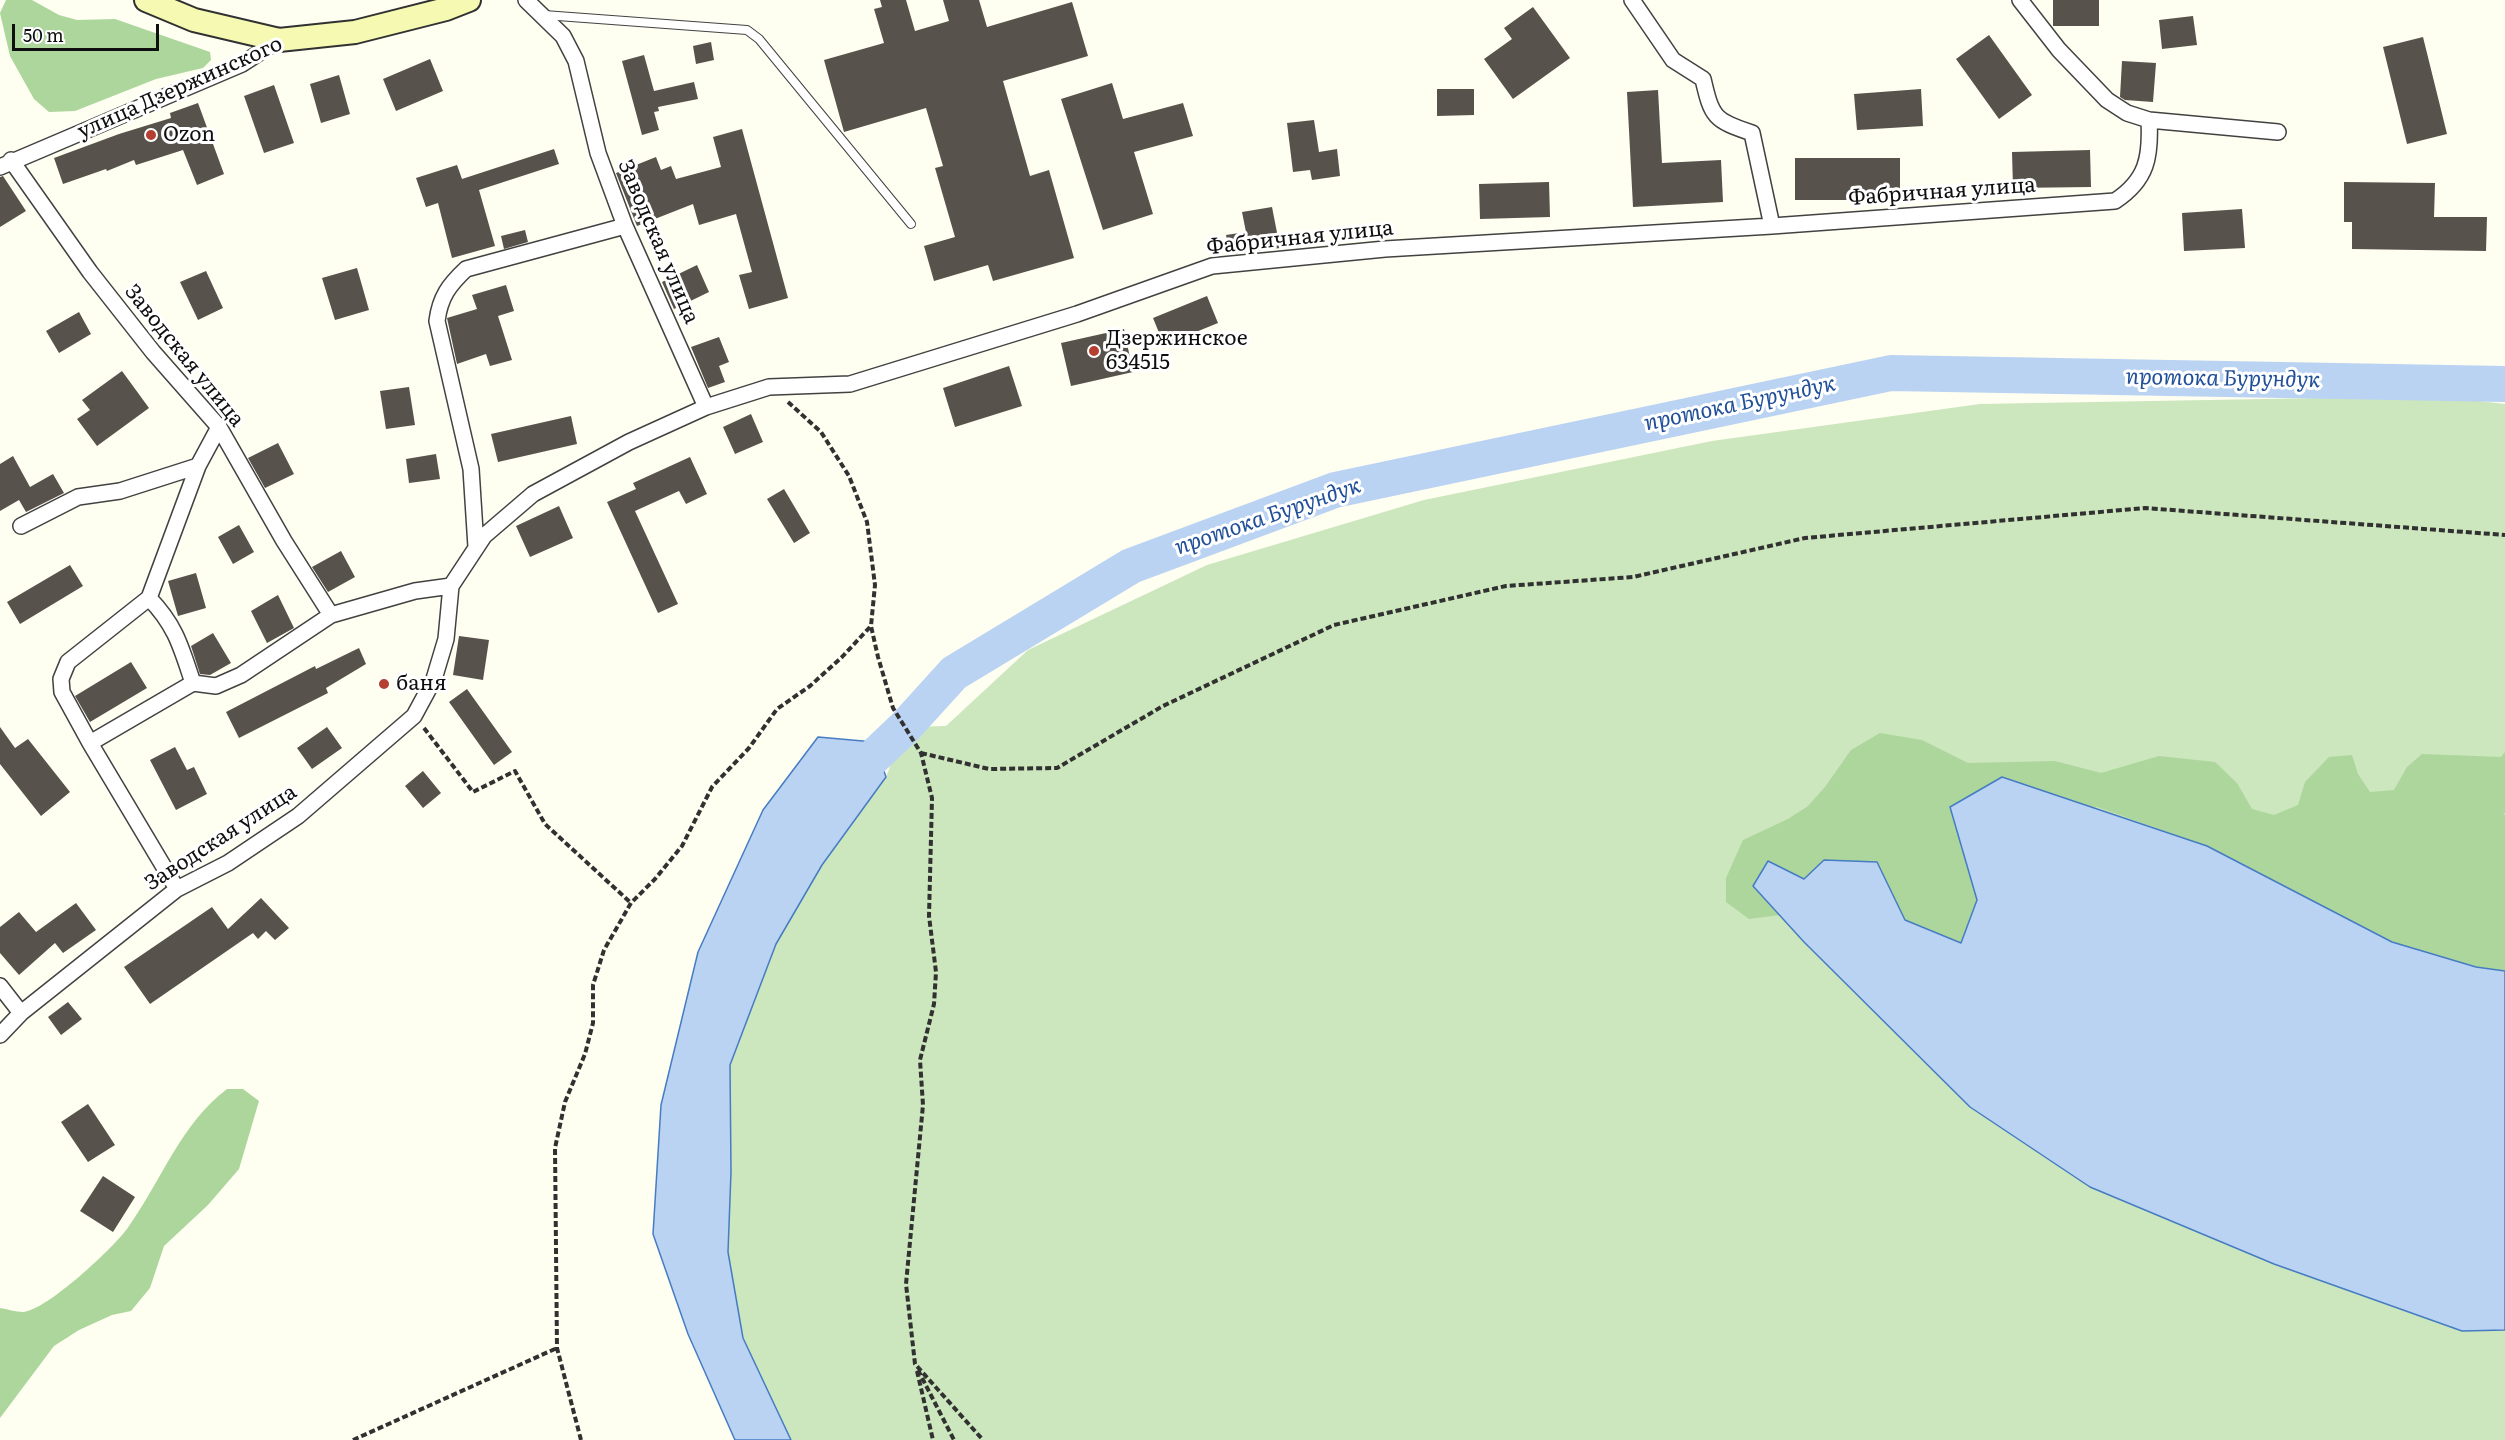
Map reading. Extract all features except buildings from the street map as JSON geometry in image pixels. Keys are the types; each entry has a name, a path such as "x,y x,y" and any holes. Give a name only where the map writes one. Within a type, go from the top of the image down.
{"street":[{"path":"146,0 194,20 279,40"},
{"name":"улица Дзержинского","path":"6,164 242,64 279,40 356,32 446,9 469,0"},
{"name":"Заводская улица","path":"526,0 563,36 576,61 598,153 625,226 706,407"},
{"path":"1632,0 1673,60 1703,79 1710,108 1722,123 1752,133 1772,226"},
{"path":"2020,0 2059,50 2107,100 2127,113 2149,120 2278,132"},
{"name":"Фабричная улица","path":"850,384 1077,314 1212,266 1385,249 1772,226 2115,201 2128,192 2142,176 2151,148 2149,120"},
{"name":"Заводская улица","path":"6,164 153,352 219,427 284,541 331,615"},
{"path":"477,547 471,469 437,321 444,294 450,284 466,269 625,226"},
{"name":"Заводская улица","path":"0,1035 21,1013 177,889 228,863 298,816 414,716 434,679 446,639 451,586 492,529 533,494 629,442 706,407 769,387 850,384"},
{"path":"177,889 90,743 62,692 61,679 68,662 149,598 198,466 219,427"},
{"path":"21,526 78,497 120,491 198,466"},
{"path":"90,743 193,683 216,686 241,675 331,615 415,591 451,586"},
{"path":"149,598 165,616 179,640 193,683"},
{"path":"0,986 21,1013"}],"lane":[{"path":"543,15 747,30 759,39 911,224"}],"path":[{"path":"769,387 821,432 849,476 867,522 875,585 871,626 893,708 921,753 932,798 929,916 936,972 934,1004 920,1060 923,1105 906,1284 915,1364 933,1440"},
{"path":"921,753 989,769 1057,768 1163,706 1334,625 1506,586 1633,577 1805,538 2145,508 2505,535"},
{"path":"581,1440 557,1348 555,1148 565,1102 585,1054 593,1023 593,985 604,950 631,903 655,879 682,846 712,787 749,748 777,710 810,686 871,626"},
{"path":"414,716 472,792 515,771 545,824 631,903"},
{"path":"353,1440 557,1348"},
{"path":"915,1364 954,1440"},
{"path":"915,1364 983,1440"}],"green space":[{"path":"6,0 32,0 59,15 77,20 115,19 210,52 211,60 203,68 156,79 75,111 49,112 34,99 10,56 0,13"},
{"path":"2437,396 2505,404 2505,1440 791,1440 743,1338 728,1252 731,1172 730,1065 776,944 822,865 886,777 905,727 946,726 1028,650 1207,565 1424,500 1712,441 1980,404"},
{"path":"1880,733 1922,740 1968,763 2055,761 2101,773 2159,756 2215,762 2237,783 2252,809 2274,815 2298,805 2305,782 2329,757 2352,755 2358,774 2370,792 2394,790 2407,767 2422,754 2501,757 2505,752 2505,813 2503,814 2505,815 2505,971 2476,967 2392,942 2207,846 2097,807 1950,807 1977,900 1961,944 1905,920 1877,862 1804,879 1753,886 1780,915 1749,919 1726,902 1726,878 1743,840 1788,819 1808,806 1825,787 1851,750"},
{"path":"227,1089 243,1089 259,1101 239,1169 208,1205 164,1246 150,1288 131,1311 112,1315 79,1330 54,1346 0,1418 0,1308 17,1312 34,1309 63,1290 96,1262 129,1226 184,1135 211,1103"}],"water":[{"path":"818,737 874,742 886,777 822,865 776,944 730,1065 731,1172 728,1252 743,1338 791,1440 735,1440 688,1334 653,1234 661,1105 698,952 763,810"},
{"path":"2002,777 2207,846 2392,942 2476,967 2505,971 2505,1330 2462,1331 2274,1264 2090,1187 1970,1107 1804,942 1753,886 1768,861 1804,879 1824,860 1877,862 1905,920 1961,943 1977,900 1950,807"}],"waterway":[{"name":"протока Бурундук","path":"842,787 905,727 954,673 1131,566 1335,490 1891,373 2505,384"}],"place":[{"name":"Ozon","path":"151,135"},
{"name":"Дзержинское 634515","path":"1094,351"},
{"name":"баня","path":"384,684"}]}
